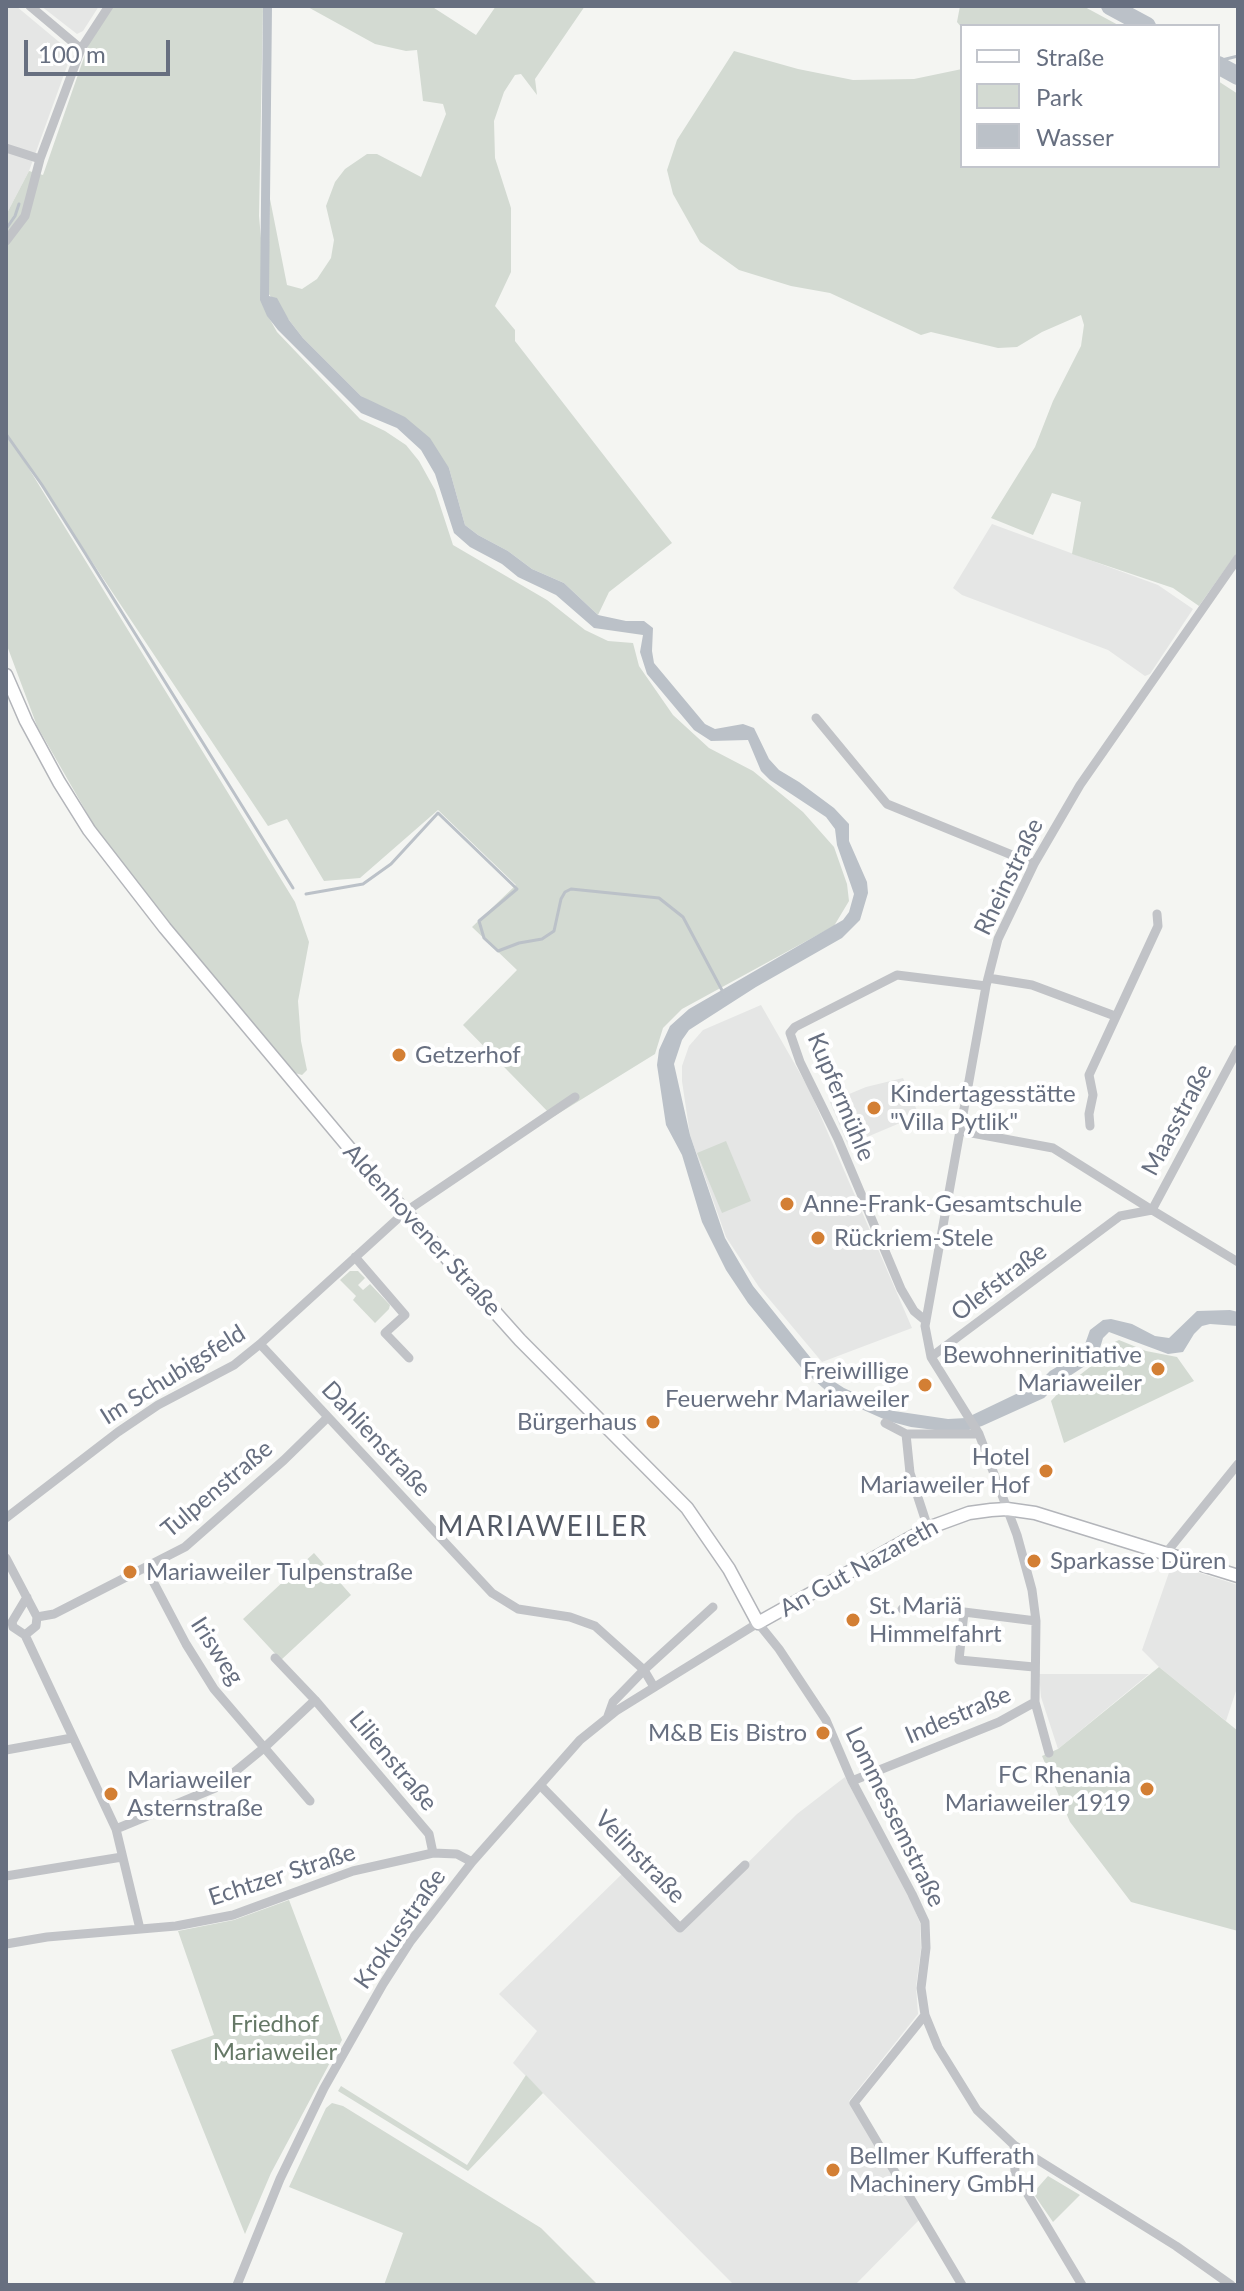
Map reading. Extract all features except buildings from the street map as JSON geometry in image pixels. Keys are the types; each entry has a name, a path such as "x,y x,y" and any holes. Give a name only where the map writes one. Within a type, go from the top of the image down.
{"main road":[{"name":"Aldenhovener Straße","path":"6,675 26,721 89,830 165,928 405,1212 520,1340 687,1508 729,1569 758,1623"},
{"name":"An Gut Nazareth","path":"758,1623 928,1528 969,1513 1007,1509 1035,1513 1238,1576"}],"street":[{"path":"30,6 81,49"},
{"path":"6,241 25,216 40,159 81,49 109,6"},
{"path":"6,148 40,159"},
{"name":"Rheinstraße","path":"931,1357 926,1339 926,1321 987,982 998,939 1034,864 1081,783 1238,558"},
{"path":"816,718 887,804 1034,864"},
{"path":"1090,1126 1093,1095 1089,1075 1158,926 1157,914"},
{"name":"Kupfermühle","path":"926,1321 914,1311 901,1289 790,1033 795,1027 897,975 987,982"},
{"path":"987,982 1032,985 1115,1016"},
{"name":"Maasstraße","path":"1152,1210 1238,1049"},
{"name":"Im Schubigsfeld","path":"6,1518 122,1429 183,1389 224,1371 260,1344 405,1212 575,1097"},
{"path":"961,1131 1053,1148 1238,1262"},
{"name":"Olefstraße","path":"931,1357 1120,1216 1152,1210"},
{"path":"355,1257 405,1315 385,1333 409,1358"},
{"name":"Dahlienstraße","path":"260,1344 492,1593 518,1609 570,1617 595,1626 644,1670 654,1687"},
{"path":"931,1357 978,1432 1007,1509"},
{"name":"Tulpenstraße","path":"37,1617 54,1614 185,1547 327,1418"},
{"path":"885,1423 906,1434 978,1432"},
{"path":"906,1434 910,1473 928,1528"},
{"path":"1166,1553 1238,1464"},
{"name":"Indestraße","path":"1007,1509 1032,1590 1036,1621 1035,1702 1049,1753"},
{"path":"6,1558 37,1617 36,1626 25,1635"},
{"name":"Irisweg","path":"146,1568 214,1689 265,1747"},
{"path":"27,1597 9,1623 25,1635 116,1829 140,1929"},
{"name":"Krokusstraße","path":"607,1719 613,1702 713,1607"},
{"path":"902,1609 964,1612 1036,1621"},
{"path":"964,1612 959,1660 1034,1667"},
{"name":"Krokusstraße","path":"237,2285 280,2179 324,2088 403,1953 472,1862 580,1740 654,1687 758,1623"},
{"name":"Lommessemstraße","path":"758,1623 826,1720 852,1781 925,1922 926,1948 921,1988 925,2015 938,2047 977,2110 1014,2145 1164,2238 1231,2285"},
{"name":"Lilienstraße","path":"275,1658 315,1700 429,1834 433,1853"},
{"path":"116,1829 215,1788 315,1700"},
{"name":"Indestraße","path":"852,1781 999,1722 1035,1702"},
{"path":"6,1750 72,1738"},
{"path":"265,1747 310,1801"},
{"name":"Velinstraße","path":"541,1786 680,1928 745,1865"},
{"name":"Echtzer Straße","path":"6,1944 47,1937 176,1926 233,1915 353,1871 433,1853 457,1854 472,1862"},
{"path":"6,1876 122,1857"},
{"path":"925,2015 854,2103 962,2285"},
{"path":"1014,2145 1015,2173 1082,2285"}],"shaded area":[{"path":"6,6 16,6 64,46 70,58 29,171 6,215"},
{"path":"41,6 99,6 83,31 77,34"},
{"path":"992,524 1158,585 1193,609 1150,674 1145,676 1108,650 962,595 953,588"},
{"name":"Anne-Frank-Gesamtschule","path":"761,1005 809,1089 912,1328 822,1362 759,1287 726,1237 690,1135 682,1081 682,1066 689,1046 703,1030"},
{"name":"Kindertagesstätte \"Villa Pytlik\"","path":"903,1078 919,1115 848,1145 830,1102 866,1087"},
{"path":"1172,1564 1238,1585 1238,1685 1226,1721 1142,1650"},
{"path":"1039,1674 1149,1674 1058,1749 1041,1697"},
{"path":"845,1777 909,1896 920,1923 921,1949 916,1987 918,2014 849,2101 920,2219 855,2285 734,2285 513,2063 537,2031 499,1994 623,1873 679,1931 797,1814"}],"green space":[{"path":"112,6 263,6 259,216 268,316 277,332 360,419 406,445 435,490 453,545 547,600 585,630 608,641 633,643 639,666 673,715 709,748 753,771 803,812 834,847 847,884 849,901 834,926 682,1009 663,1028 655,1054 553,1117 463,1025 517,970 472,927 516,885 438,810 360,878 324,881 287,819 268,826 15,446 295,902 309,942 298,1001 307,1070 302,1075 295,1073 99,834 37,726 6,643 6,215 29,171 43,175 89,43"},
{"path":"306,6 431,6 476,35 496,6 585,6 535,79 537,95 521,74 515,75 504,92 494,121 495,158 511,208 511,272 495,306 515,330 515,341 672,543 609,592 598,615 564,583 532,569 465,525 449,468 381,407 361,396 303,338 268,293 270,199 287,285 302,289 317,279 331,258 334,240 326,206 335,182 345,169 367,154 377,154 421,177 446,114 443,104 423,101 417,50 406,51 375,44"},
{"path":"960,6 1083,6 1116,24 960,26 957,22"},
{"path":"734,51 853,80 914,79 960,69 960,168 1220,168 1220,82 1238,94 1238,551 1199,606 1173,588 1072,554 1081,502 1052,493 1033,535 991,518 1035,447 1053,401 1081,346 1084,325 1081,315 1017,347 998,348 931,332 921,335 830,293 791,286 739,270 700,242 673,194 667,170 677,140"},
{"path":"726,1141 751,1201 722,1213 697,1153"},
{"path":"350,1271 358,1271 365,1278 358,1285 363,1290 370,1284 390,1305 375,1323 353,1300 356,1296 340,1280"},
{"path":"1119,1340 1146,1351 1177,1357 1194,1381 1064,1443 1051,1401 1099,1360 1106,1346"},
{"path":"314,1553 351,1595 281,1660 243,1619"},
{"name":"FC Rhenania Mariaweiler 1919","path":"1159,1667 1238,1731 1238,1931 1131,1902 1070,1822 1042,1756 1058,1749"},
{"name":"Friedhof Mariaweiler","path":"289,1900 342,2040 271,2173 245,2234 171,2050 214,2035 178,1931 234,1920"},
{"path":"526,2075 543,2093 468,2171 338,2091 341,2086 467,2165"},
{"path":"332,2103 343,2106 541,2228 598,2285 384,2285 403,2233 289,2187 326,2108"},
{"path":"1048,2176 1080,2195 1053,2222 1033,2193"}],"water":[{"path":"263,6 272,6 269,296 277,298 303,338 361,396 405,417 430,438 449,468 465,525 532,569 564,583 598,615 644,621 653,628 654,663 705,724 715,729 743,724 754,728 769,759 779,770 834,808 849,824 849,841 867,882 868,893 860,920 842,938 689,1030 674,1064 690,1135 725,1238 753,1286 830,1379 894,1411 948,1419 966,1418 1037,1384 1050,1371 1077,1355 1084,1347 1090,1330 1103,1320 1132,1324 1155,1336 1169,1338 1197,1311 1230,1310 1238,1312 1238,1326 1202,1326 1183,1352 1168,1354 1109,1332 1103,1338 1097,1358 1059,1383 1044,1398 959,1433 888,1421 832,1396 804,1371 748,1303 726,1270 702,1222 682,1155 666,1125 657,1065 659,1050 670,1026 689,1009 843,920 849,912 854,894 837,845 835,829 826,817 761,771 748,740 711,741 694,730 647,674 640,652 643,635 594,628 556,595 518,577 502,564 470,547 454,533 435,474 421,450 397,428 361,413 267,316 260,300"}],"waterway":[{"path":"1110,6 1143,24"},
{"path":"1220,60 1238,56"},
{"path":"1220,66 1238,76"},
{"path":"6,229 19,204"},
{"path":"6,434 85,553 293,888"},
{"path":"306,894 363,884 391,864 438,813 517,889 479,921 484,938 498,951 542,939 554,931 561,899 571,889 659,898 683,917 724,994"}],"place":[{"name":"Getzerhof","path":"399,1055"},
{"name":"Kindertagesstätte \"Villa Pytlik\"","path":"874,1108"},
{"name":"Anne-Frank-Gesamtschule","path":"787,1204"},
{"name":"Rückriem-Stele","path":"818,1238"},
{"name":"Bewohnerinitiative Mariaweiler","path":"1158,1369"},
{"name":"Freiwillige Feuerwehr Mariaweiler","path":"925,1385"},
{"name":"Bürgerhaus","path":"653,1422"},
{"name":"Hotel Mariaweiler Hof","path":"1046,1471"},
{"name":"Sparkasse Düren","path":"1034,1561"},
{"name":"Mariaweiler Tulpenstraße","path":"130,1572"},
{"name":"St. Mariä Himmelfahrt","path":"853,1620"},
{"name":"M&B Eis Bistro","path":"823,1733"},
{"name":"FC Rhenania Mariaweiler 1919","path":"1147,1789"},
{"name":"Mariaweiler Asternstraße","path":"111,1794"},
{"name":"Bellmer Kufferath Machinery GmbH","path":"833,2170"}],"district":[{"name":"MARIAWEILER","path":"543,1527"}]}
